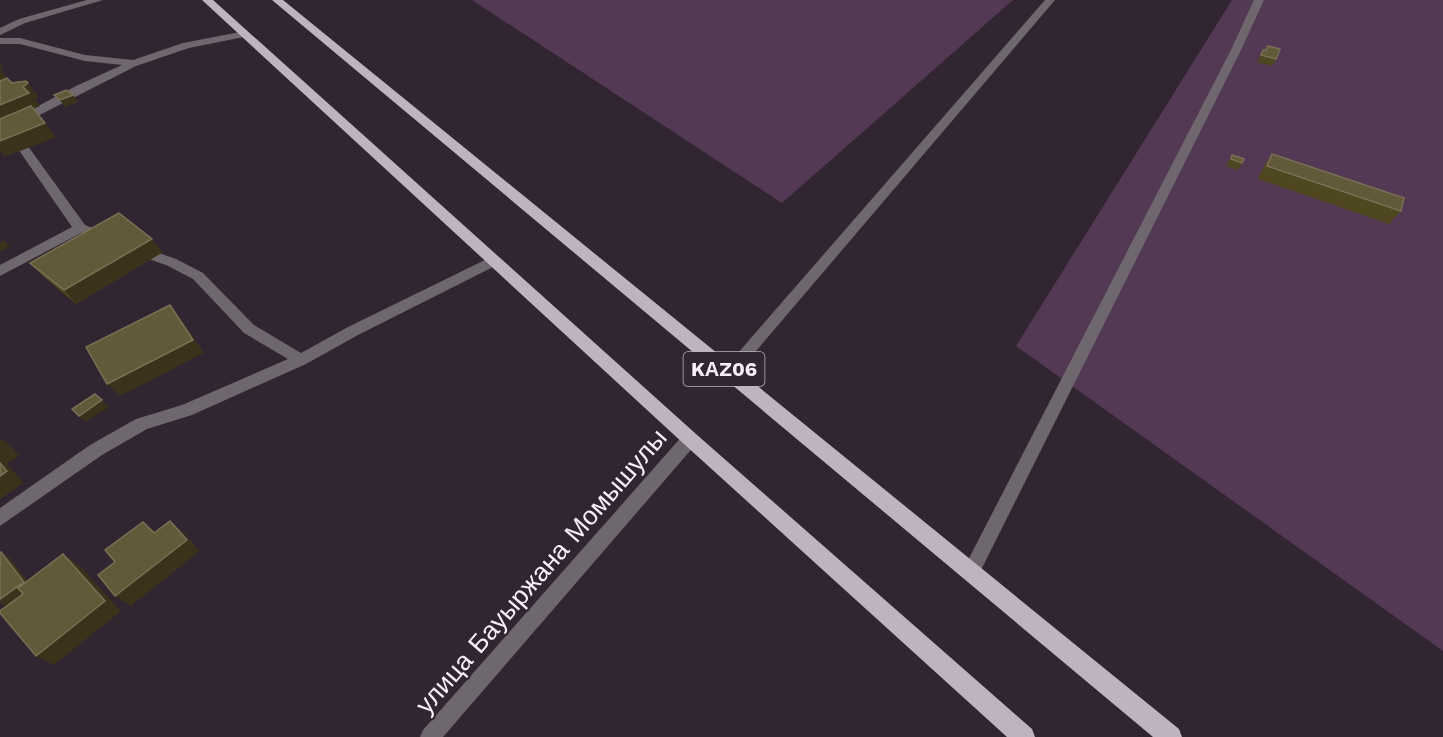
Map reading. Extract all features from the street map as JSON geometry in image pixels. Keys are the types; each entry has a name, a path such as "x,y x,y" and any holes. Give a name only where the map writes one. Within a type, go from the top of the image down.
{"highway":[{"path":"207,0 690,439 1024,737"},
{"name":"KАZ06","path":"277,0 1171,737"}],"street":[{"path":"0,32 22,21 98,0"},
{"path":"729,373 1050,0"},
{"path":"971,572 1236,50 1259,0"},
{"path":"244,34 187,45 134,63 80,88 4,129 80,228 171,262 198,276 249,329 301,360"},
{"path":"0,41 20,41 85,58 134,63"},
{"path":"0,271 80,228"},
{"path":"0,518 96,450 142,424 186,410 301,360 353,331 494,261"},
{"name":"улица Бауыржана Момышулы","path":"430,737 690,439"}],"shaded area":[{"path":"472,0 1013,0 782,203"},
{"path":"1232,0 1443,0 1443,651 1016,346"}],"building":[{"path":"1268,46 1280,49 1276,59 1261,55"},
{"path":"7,78 12,83 26,81 28,83 23,87 29,93 0,105 0,81"},
{"path":"66,90 73,95 60,100 54,95"},
{"path":"31,106 45,123 0,141 0,119"},
{"path":"1272,154 1404,198 1401,211 1267,166"},
{"path":"1232,155 1244,159 1242,163 1231,159"},
{"path":"119,213 152,239 64,290 30,263"},
{"path":"170,305 193,340 107,384 86,347"},
{"path":"95,394 102,400 79,416 72,409"},
{"path":"0,463 7,471 0,476"},
{"path":"170,521 187,540 115,596 98,575 115,562 105,550 143,522 154,533"},
{"path":"0,553 24,582 0,599"},
{"path":"63,554 105,601 36,656 0,611 23,594 18,588"}]}
